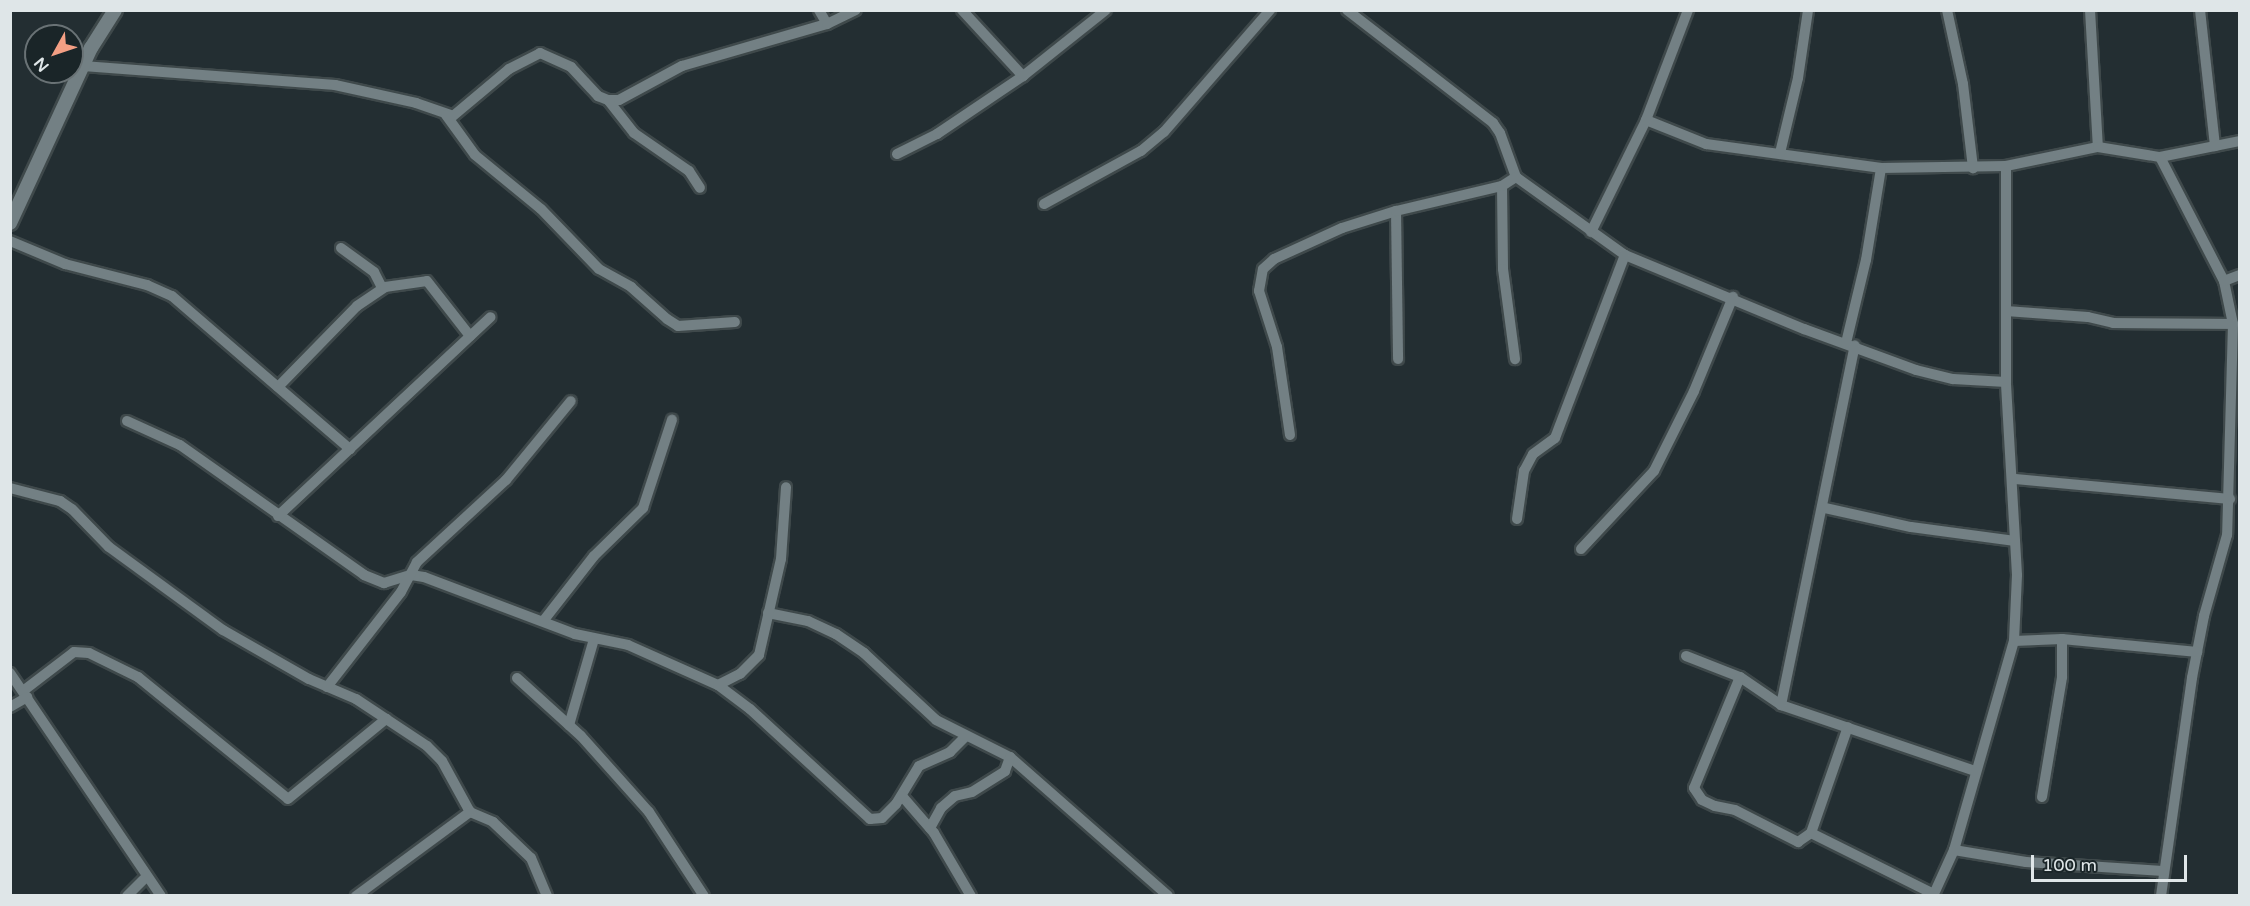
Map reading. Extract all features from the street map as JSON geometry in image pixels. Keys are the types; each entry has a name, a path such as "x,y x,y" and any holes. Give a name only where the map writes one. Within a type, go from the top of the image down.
{"street":[{"path":"819,10 827,24"},
{"path":"446,116 461,112 509,69 540,53 571,67 598,96 608,100 619,100 682,66 827,24 856,10"},
{"path":"962,10 1023,76"},
{"path":"897,154 937,134 1023,76 1106,10"},
{"path":"1044,204 1141,151 1164,132 1270,10"},
{"path":"1347,10 1420,64 1493,123 1500,133 1516,177 1625,255 1850,345 1953,379 2006,382"},
{"path":"1591,232 1647,120 1688,10"},
{"path":"1780,153 1808,10"},
{"path":"1947,10 1962,84 1973,168"},
{"path":"2090,10 2098,147"},
{"path":"2200,10 2215,146"},
{"path":"84,64 109,14"},
{"path":"84,66 335,85 416,102 446,116 475,155 541,209 598,269 631,287 667,319 678,326 735,322"},
{"path":"10,223 75,84"},
{"path":"608,100 634,133 666,151 697,179 700,188"},
{"path":"1647,120 1706,144 1881,168 2006,166 2098,147 2160,157 2240,141"},
{"path":"2160,157 2224,280 2233,324 2230,499 2227,535 2197,652 2161,896"},
{"path":"1811,834 1934,895 1954,850 2014,641 2017,574 2015,479 2006,382 2006,166"},
{"path":"1781,705 1824,508 1881,168"},
{"path":"1290,435 1277,347 1261,299 1261,274 1274,259 1328,234 1396,210 1502,186 1516,177"},
{"path":"1502,186 1503,269 1515,359"},
{"path":"1396,210 1398,359"},
{"path":"10,241 65,264 147,285 172,296 350,449"},
{"path":"341,248 374,272 382,288"},
{"path":"1517,519 1524,471 1533,454 1555,438 1625,255"},
{"path":"2224,280 2240,275"},
{"path":"278,387 357,306 382,288 427,281 470,336"},
{"path":"1581,549 1654,471 1694,391 1733,297"},
{"path":"2006,311 2088,317 2113,323 2233,324"},
{"path":"278,516 491,317"},
{"path":"327,687 440,538 507,480 572,401"},
{"path":"544,620 581,571 643,508 672,420"},
{"path":"127,421 180,445 364,575 384,583 411,574 594,639 628,645 718,684 750,709 870,819 882,818 903,796 919,766 950,752 966,736"},
{"path":"2015,479 2230,499"},
{"path":"718,684 740,674 759,655 781,559 786,487"},
{"path":"10,488 60,501 72,509 109,547 148,578 223,630 386,719 442,761 470,812 507,833 531,858 547,896"},
{"path":"1824,508 1911,527 2015,541"},
{"path":"768,613 808,621 836,634 864,653 936,720 1011,757 1168,896"},
{"path":"568,724 594,639"},
{"path":"2014,641 2062,639 2197,652"},
{"path":"2042,797 2062,676 2062,639"},
{"path":"10,707 74,652 88,653 138,677 288,799 386,719"},
{"path":"1686,656 1740,677 1781,705 1976,771"},
{"path":"10,674 161,896"},
{"path":"1740,677 1697,777 1696,794 1715,806 1735,810 1798,842 1811,834 1848,727"},
{"path":"517,678 568,724 649,812 704,896"},
{"path":"930,828 941,808 955,796 972,792 1005,771 1011,757"},
{"path":"903,796 930,828 971,896"},
{"path":"356,896 470,812"},
{"path":"1954,850 2026,862 2163,871"},
{"path":"128,896 147,876"}]}
